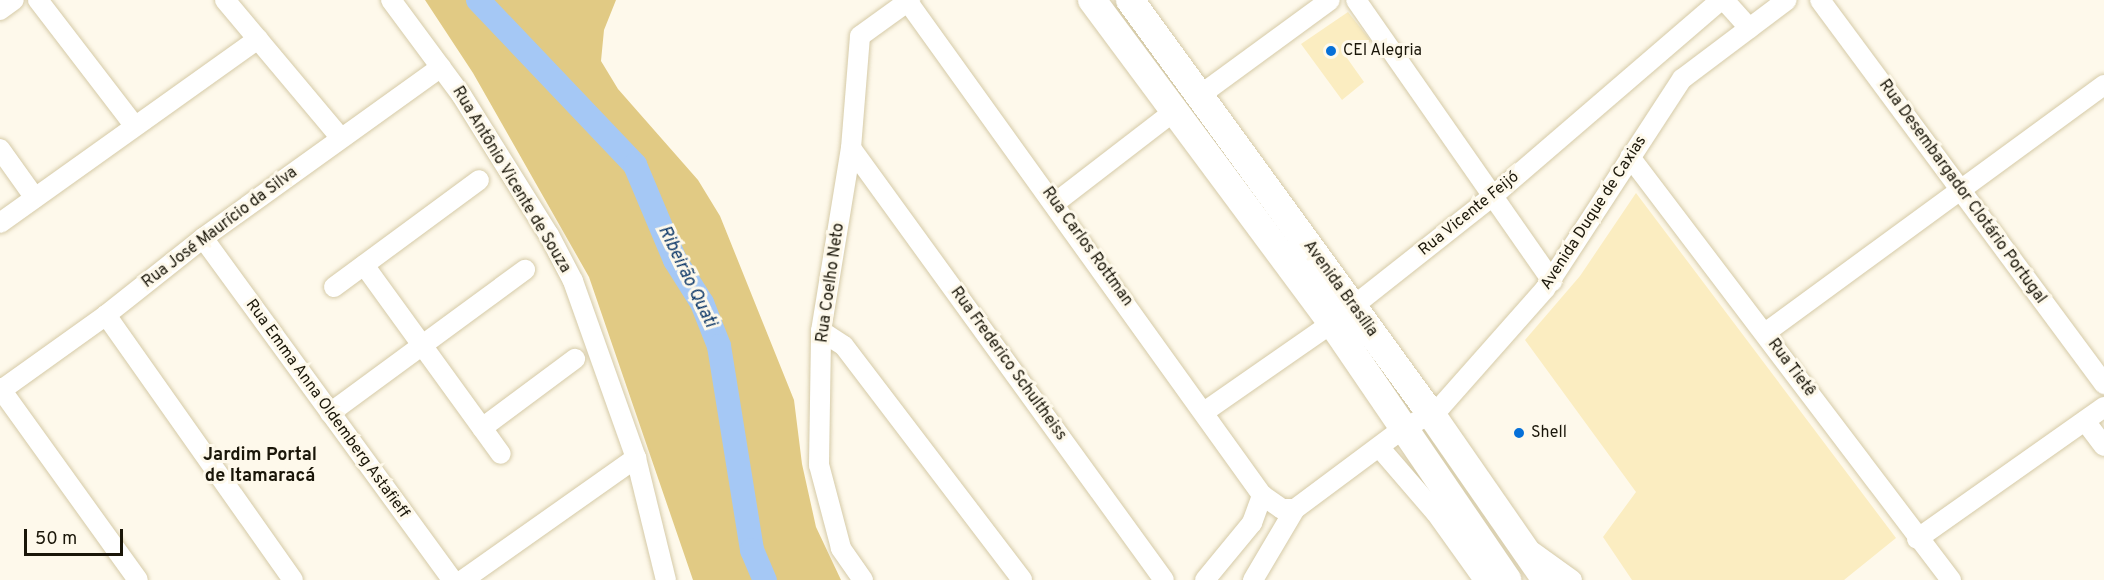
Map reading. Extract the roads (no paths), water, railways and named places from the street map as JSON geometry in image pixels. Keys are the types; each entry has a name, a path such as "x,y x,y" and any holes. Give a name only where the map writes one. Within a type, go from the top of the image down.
{"highway":[{"name":"Avenida Brasília","path":"1092,0 1172,113 1343,315 1431,414 1546,580"},
{"name":"Avenida Brasília","path":"1130,0 1199,96 1343,315 1401,430 1507,580"},
{"path":"1425,464 1436,513"}],"street":[{"path":"0,10 14,0"},
{"path":"38,0 134,125"},
{"path":"225,0 341,138"},
{"name":"Rua Antônio Vicente de Souza","path":"392,0 441,67 549,235 573,281 636,458 666,580"},
{"path":"1199,96 1330,0"},
{"path":"1356,0 1552,281"},
{"path":"1723,0 1749,28"},
{"name":"Rua Vicente Feijó","path":"1204,412 1343,315 1493,196 1723,0"},
{"name":"Avenida Duque de Caxias","path":"1253,580 1295,509 1401,430 1431,414 1552,281 1682,79 1787,0"},
{"name":"Rua Desembargador Clotário Portugal","path":"1820,0 2104,384"},
{"name":"Rua Coelho Neto","path":"863,580 842,548 819,465 821,331 851,148 860,36 909,1"},
{"name":"Rua Carlos Rottman","path":"909,1 1262,495 1282,508 1295,509"},
{"path":"0,224 134,125 258,39"},
{"path":"1654,60 1682,79"},
{"name":"Rua José Maurício da Silva","path":"1,389 106,315 203,238 441,67"},
{"path":"1765,333 2104,85"},
{"path":"1055,203 1172,113"},
{"name":"Rua Frederico Schultheiss","path":"851,148 1164,580"},
{"path":"0,149 35,198"},
{"name":"Rua Tietê","path":"1630,157 1765,333 1917,539 1951,580"},
{"path":"334,287 479,180"},
{"name":"Rua Emma Anna Oldemberg Astafieff","path":"203,238 452,580"},
{"path":"364,265 501,454"},
{"path":"330,412 525,270"},
{"path":"106,315 293,580"},
{"path":"821,331 844,346 1022,580"},
{"path":"482,428 575,359"},
{"path":"1,389 138,580"},
{"path":"1917,539 2104,406"},
{"path":"2085,421 2104,446"},
{"path":"1379,447 1436,513 1484,580"},
{"path":"463,580 636,458"},
{"path":"1205,580 1252,523 1262,495"},
{"path":"1520,543 1572,580"}],"waterway":[{"name":"Ribeirão Quati","path":"478,0 635,165 675,260 702,303 719,346 752,550 765,580"}],"place":[{"name":"CEI Alegria","path":"1331,51"},
{"name":"Shell","path":"1519,433"}],"district":[{"name":"Jardim Portal de Itamaracá","path":"260,467"}]}
